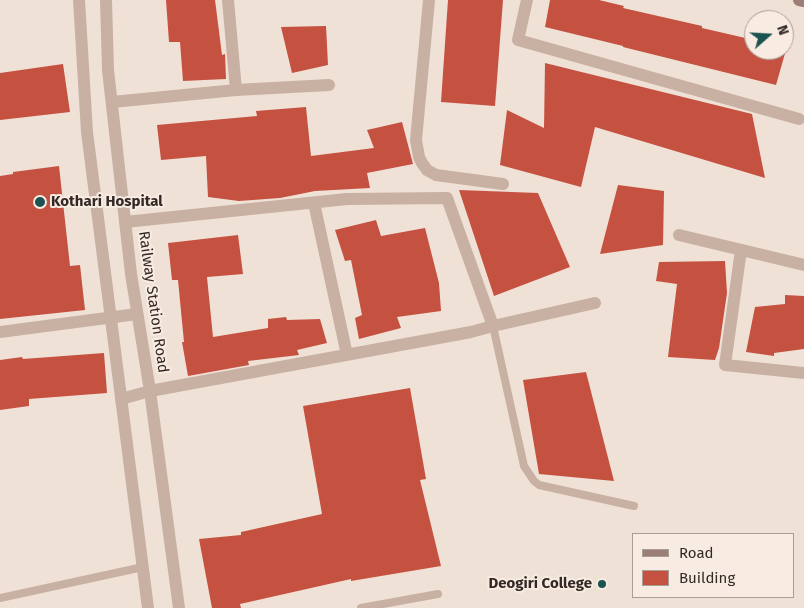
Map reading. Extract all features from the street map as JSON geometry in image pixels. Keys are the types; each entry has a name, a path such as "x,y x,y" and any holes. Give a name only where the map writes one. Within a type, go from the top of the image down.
{"main road":[{"path":"799,0 804,1"}],"street":[{"path":"79,0 87,132 148,608"},
{"name":"Railway Station Road","path":"106,0 108,70 125,222 179,608"},
{"path":"228,0 236,90"},
{"path":"429,0 416,140 419,157 427,170 436,175 503,184"},
{"path":"526,0 518,40 799,119"},
{"path":"112,102 236,90 329,85"},
{"path":"125,222 347,200 447,198 493,326"},
{"path":"314,203 347,355"},
{"path":"680,235 804,265"},
{"path":"740,250 725,365 804,373"},
{"path":"121,399 150,391 471,332 595,303"},
{"path":"0,332 137,314"}],"lane":[{"path":"493,326 524,466 534,481 539,485 634,506"},
{"path":"0,598 143,567"},
{"path":"361,608 438,594"}],"building":[{"path":"166,0 215,0 222,55 225,54 226,79 183,81 180,42 169,42"},
{"path":"448,0 503,0 495,106 441,102"},
{"path":"550,0 599,0 624,6 623,8 744,38 744,60 783,60 776,85 545,27"},
{"path":"326,26 328,65 292,73 281,27"},
{"path":"545,63 752,114 765,178 595,127 581,187 500,165 507,110 544,128"},
{"path":"63,64 70,112 0,120 0,73"},
{"path":"306,107 311,156 374,148 367,130 402,122 413,164 367,173 370,188 315,191 280,198 239,201 208,197 206,156 161,160 157,125 257,116 256,111"},
{"path":"59,166 70,266 80,265 85,310 0,319 0,176 13,174 13,172"},
{"path":"618,185 664,191 663,245 600,254"},
{"path":"459,190 538,193 570,267 494,296"},
{"path":"376,220 381,236 425,228 439,283 441,311 397,317 401,328 359,339 355,318 362,315 351,260 345,261 335,230"},
{"path":"238,235 243,274 207,277 213,337 268,328 268,319 286,317 287,320 320,319 327,343 297,350 299,355 248,361 249,365 188,376 182,342 184,342 178,280 172,280 168,243"},
{"path":"725,261 727,293 719,348 715,360 668,357 677,284 656,281 659,262"},
{"path":"785,295 804,296 804,349 774,353 774,356 746,352 755,307 785,304"},
{"path":"104,353 107,393 29,399 29,406 0,410 0,360 22,357 23,359"},
{"path":"586,372 614,481 539,474 523,380"},
{"path":"410,388 426,479 420,480 441,566 351,581 351,579 240,604 241,608 212,608 199,539 241,535 241,532 322,514 303,406"}],"place":[{"name":"Kothari Hospital","path":"40,202"},
{"name":"Deogiri College","path":"602,584"}]}
